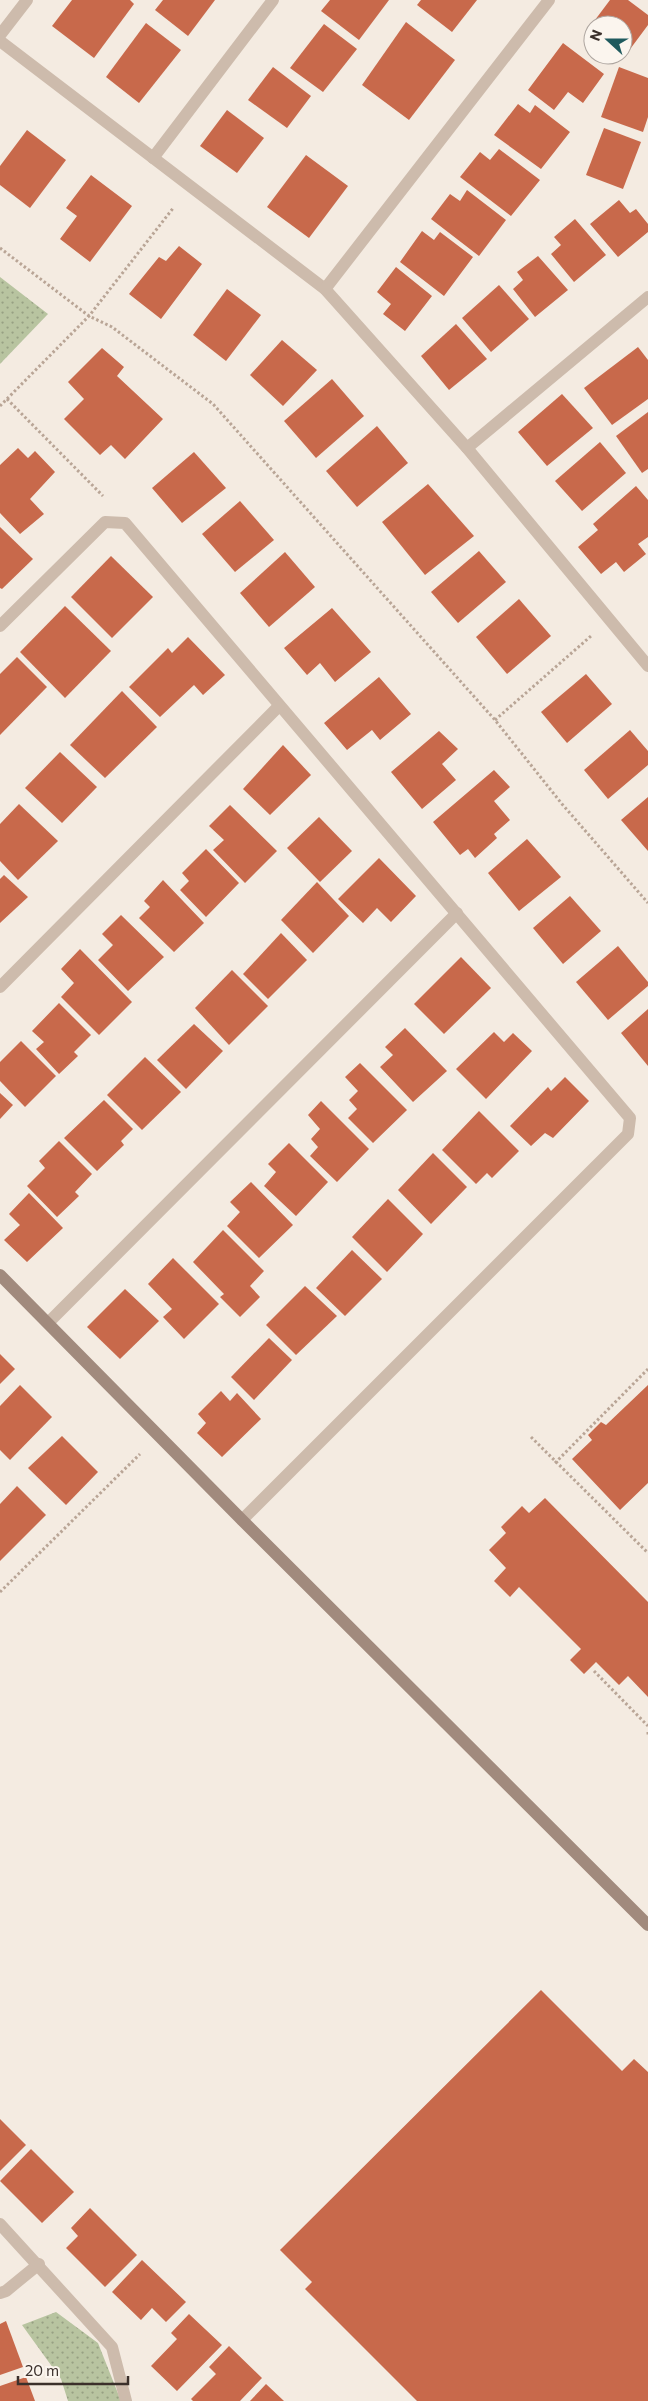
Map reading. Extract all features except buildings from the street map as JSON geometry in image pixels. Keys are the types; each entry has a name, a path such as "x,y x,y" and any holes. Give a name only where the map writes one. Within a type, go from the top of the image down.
{"street":[{"path":"0,35 27,0"},
{"path":"153,158 273,0"},
{"path":"325,289 549,0"},
{"path":"0,41 325,289 467,448 648,666"},
{"path":"467,448 647,300"},
{"path":"0,626 105,522 125,523 630,1118 628,1134 242,1520"},
{"path":"0,987 279,706"},
{"path":"48,1323 457,913"},
{"path":"0,1275 242,1520 648,1925"},
{"path":"0,2224 39,2264 112,2347 126,2401"},
{"path":"0,2293 6,2291 39,2264"}],"path":[{"path":"0,406 89,316 175,206"},
{"path":"0,248 89,316 112,327 213,404 494,720 562,804 648,903"},
{"path":"7,399 103,496 105,522"},
{"path":"494,720 590,637"},
{"path":"555,1463 648,1369"},
{"path":"0,1592 160,1435"},
{"path":"531,1436 555,1463 648,1552"},
{"path":"594,1670 648,1726"}],"green space":[{"path":"0,277 48,314 0,364"},
{"path":"56,2312 98,2343 121,2401 68,2401 61,2379 22,2325"}]}
